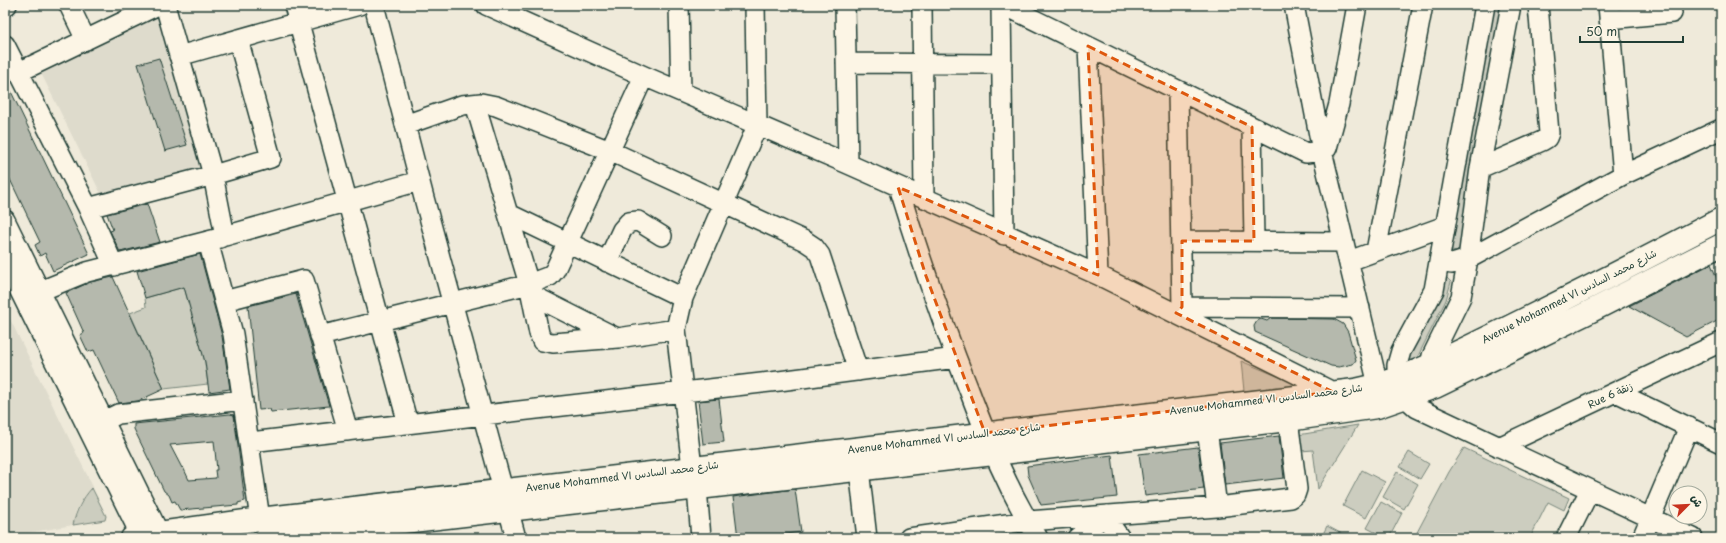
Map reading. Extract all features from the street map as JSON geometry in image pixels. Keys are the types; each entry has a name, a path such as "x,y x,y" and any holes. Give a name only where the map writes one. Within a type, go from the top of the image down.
{"main road":[{"name":"Avenue Mohammed VI شارع محمد السادس","path":"695,478 859,469 1206,428 1288,420 1377,407 1394,387 1430,365 1573,296 1721,219"},
{"name":"Avenue Mohammed VI شارع محمد السادس","path":"147,537 263,529 695,478 985,433 1333,392 1394,387 1435,387 1583,315 1721,245"},
{"name":"Avenue Mohammed VI شارع محمد السادس","path":"263,529 365,532 505,500"}],"street":[{"path":"69,5 86,40"},
{"path":"19,72 158,5"},
{"path":"165,5 213,175 217,239 224,301 233,334 263,529"},
{"path":"179,56 238,39 296,14 360,5"},
{"path":"374,5 419,181 516,538"},
{"path":"486,5 510,11 644,76 1179,310 1333,392"},
{"path":"679,5 681,92"},
{"path":"700,538 695,478 682,392 676,329 683,298 757,126 755,5"},
{"path":"845,5 848,164"},
{"path":"922,5 924,198"},
{"path":"1294,5 1322,151 1360,308 1394,387 1417,408 1692,538"},
{"path":"1004,234 1002,64 1011,7 1306,153 1322,151 1327,148 1339,104 1357,5"},
{"path":"1376,251 1423,5"},
{"path":"1394,387 1398,358 1434,290 1485,5"},
{"path":"1435,387 1431,375 1430,365 1434,349 1461,297 1468,259 1480,168 1511,5"},
{"path":"1480,168 1542,141 1547,138 1549,133 1538,5"},
{"path":"1623,175 1609,12 1672,13"},
{"path":"296,14 408,424"},
{"path":"88,208 213,175 270,158 238,39"},
{"path":"5,45 88,208 114,266"},
{"path":"1088,46 1098,275"},
{"path":"846,63 1002,64"},
{"path":"320,336 380,320 452,304 530,290 550,276 555,270 644,76"},
{"path":"1178,90 1182,241 1179,310"},
{"path":"405,125 462,105 475,104 496,106 610,151 724,205 805,241 814,247 824,264 858,371"},
{"path":"475,104 509,214 530,290 542,341 553,343 618,338 676,329"},
{"path":"1252,127 1254,241"},
{"path":"1440,262 1452,264 1468,259 1623,175 1721,129"},
{"path":"32,295 87,272 217,239 419,181"},
{"path":"898,187 926,276 993,454 1038,538"},
{"path":"509,214 683,298"},
{"path":"5,220 32,295 147,537"},
{"path":"607,262 622,230 629,222 638,221 662,236"},
{"path":"1349,261 1445,226"},
{"path":"1182,241 1344,242"},
{"path":"5,261 32,295 104,421 147,537"},
{"path":"224,301 304,280 348,431"},
{"path":"530,290 618,338"},
{"path":"1179,310 1360,308"},
{"name":"Rue 6 زنقة","path":"1500,447 1721,342"},
{"path":"250,442 483,416 956,358"},
{"path":"1616,392 1721,443"},
{"path":"104,421 118,414 243,400"},
{"path":"909,538 1028,521 1217,507 1288,499 1295,495 1296,489 1288,420"},
{"path":"1642,538 1689,427"},
{"path":"1206,428 1217,507"},
{"path":"859,469 867,538"},
{"path":"1566,538 1590,490"},
{"path":"1077,538 1107,515"},
{"path":"1107,515 1110,524 1120,538"}],"highlighted area":[{"path":"1088,46 1252,127 1254,241 1182,241 1182,307 1176,313 1333,392 985,433 926,276 898,187 1098,275"}],"shaded area":[{"path":"1495,5 1505,5 1459,249 1456,252 1452,251 1450,248"},
{"path":"158,12 202,168 102,196 40,71"},
{"path":"1447,278 1451,282 1446,300 1415,362 1407,363 1406,361"},
{"path":"184,287 205,362 208,384 164,389 130,313 146,307 145,298"},
{"path":"5,309 93,487 85,496 76,511 73,525 5,537"},
{"path":"1241,361 1294,383 1294,387 1244,391"},
{"path":"1358,425 1318,489 1313,450 1301,451 1298,435"},
{"path":"1464,448 1569,498 1564,510 1548,502 1530,538 1414,538 1449,472"},
{"path":"1409,452 1429,464 1420,479 1400,467"},
{"path":"1362,470 1385,482 1366,518 1343,506"},
{"path":"1397,472 1418,484 1404,509 1383,497"},
{"path":"92,488 106,516 105,520 73,525 80,505"},
{"path":"1381,502 1402,513 1389,538 1386,538 1367,528"},
{"path":"1327,526 1344,535 1343,538 1321,538"}],"building":[{"path":"159,58 187,145 165,151 138,64"},
{"path":"5,79 89,254 53,271 45,253 40,256 35,245 40,242 5,169"},
{"path":"147,204 160,242 120,252 110,231 113,230 107,214"},
{"path":"200,254 222,336 230,389 209,392 205,362 184,287 145,298 137,271"},
{"path":"1711,264 1721,288 1721,319 1686,337 1629,306"},
{"path":"113,277 164,389 138,401 119,403 94,350 88,352 80,335 84,333 66,293 90,282"},
{"path":"296,294 329,406 271,412 270,409 259,410 248,306"},
{"path":"1271,318 1334,319 1343,324 1348,332 1356,360 1353,364 1339,367 1331,366 1255,332 1254,326 1257,321 1261,319 1267,321"},
{"path":"719,399 724,442 703,444 698,401"},
{"path":"230,414 234,415 245,501 238,503 238,505 180,510 175,501 172,502 169,495 164,491 134,429 134,424","holes":["214,441 217,470 215,470 216,478 189,480 170,445"]},
{"path":"1279,436 1284,478 1225,485 1220,443"},
{"path":"1198,447 1204,489 1145,496 1139,454"},
{"path":"1112,455 1117,497 1041,505 1028,475 1027,466"},
{"path":"795,489 801,532 756,538 738,538 733,497"}]}
